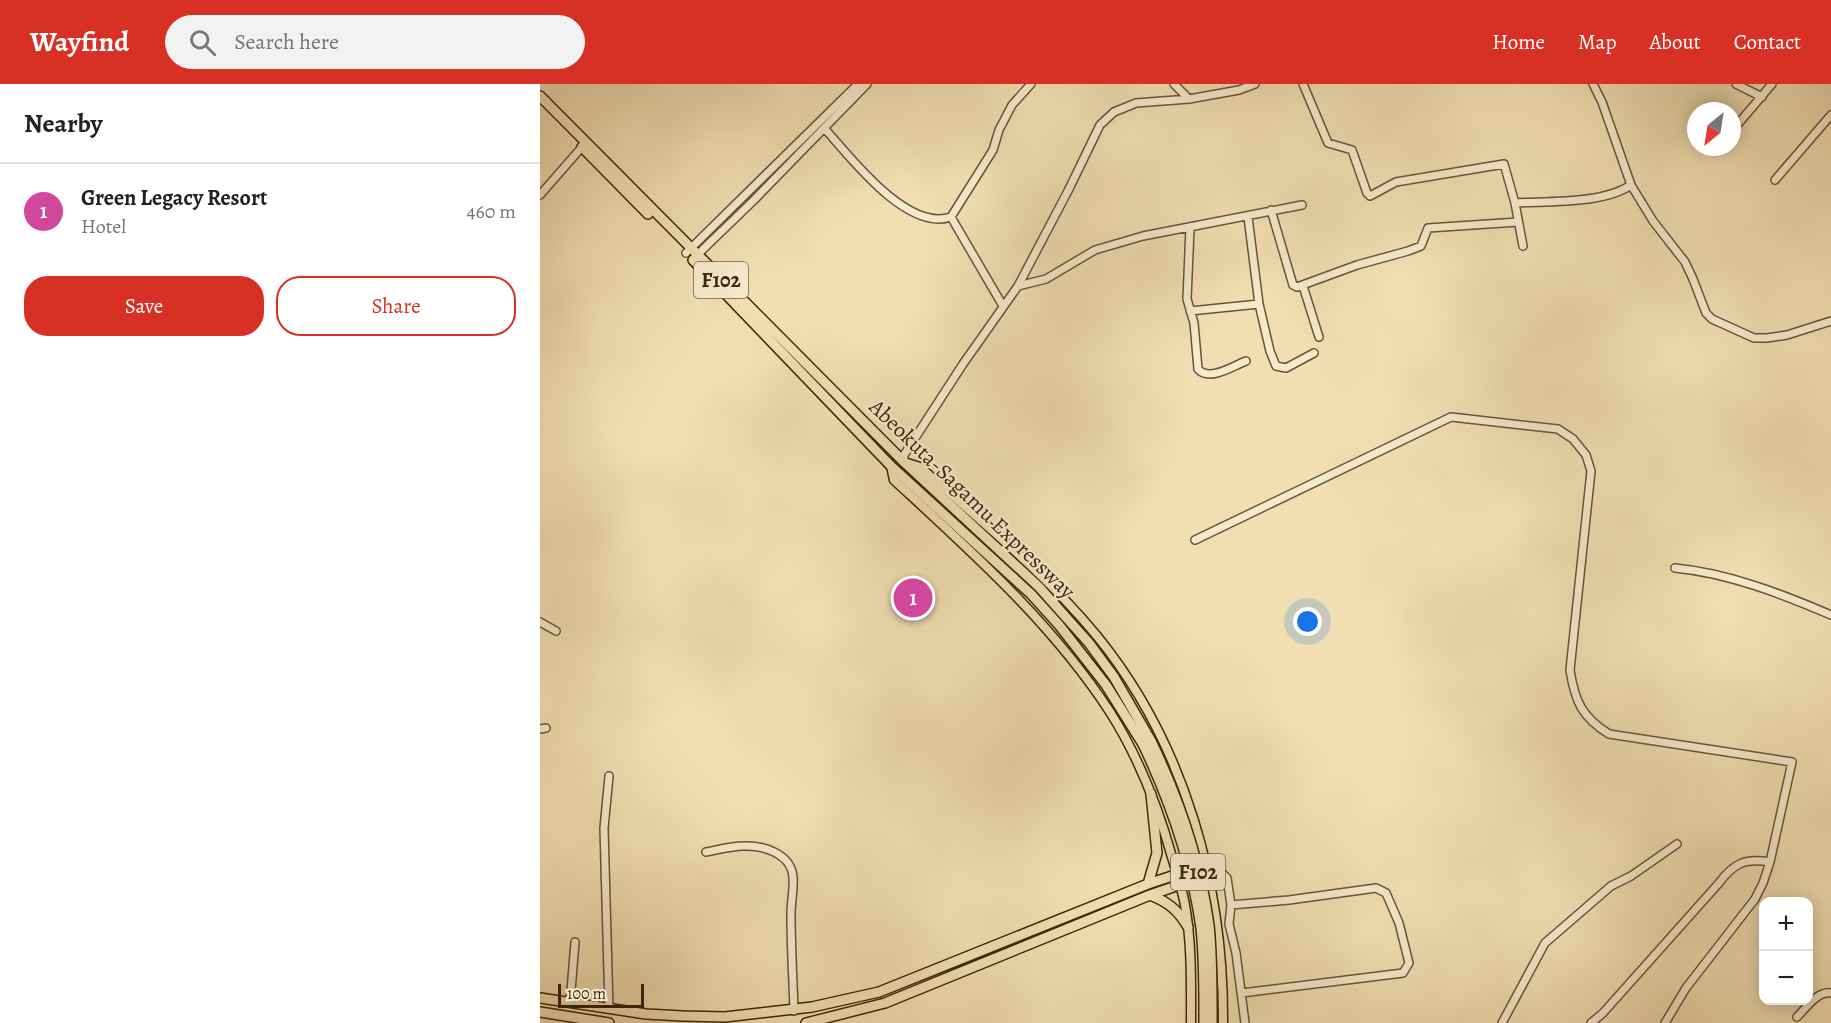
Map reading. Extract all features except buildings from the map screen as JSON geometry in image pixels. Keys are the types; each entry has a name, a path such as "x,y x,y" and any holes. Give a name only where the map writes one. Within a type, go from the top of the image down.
{"highway":[{"name":"Abeokuta-Sagamu Expressway","path":"540,96 891,466 1038,602 1106,685 1147,742"},
{"name":"Abeokuta-Sagamu Expressway","path":"540,105 904,462 1039,587 1069,619 1114,677 1147,742 1188,862 1201,929 1208,1012 1212,1023"},
{"path":"1148,884 1157,853 1151,794"},
{"path":"540,998 646,1014 725,1017 794,1011 879,992 1148,884 1205,865"},
{"path":"806,1023 885,1003 1150,895 1208,876"},
{"path":"1150,895 1172,906 1180,913 1188,927"},
{"path":"812,1007 816,1021"},
{"path":"540,1012 609,1023"},
{"name":"Abeokuta-Sagamu Expressway","path":"1204,1023 1208,1012"}],"main road":[{"path":"904,462 920,467 1051,586 1098,637 1128,679 1161,736 1182,783 1208,876 1221,949 1223,1023"},
{"path":"891,466 894,480 1025,605 1074,661 1110,713 1151,794 1164,827 1180,885 1188,927 1191,1023"}],"street":[{"path":"691,254 705,237 858,84"},
{"path":"691,254 825,129 867,84"},
{"path":"825,129 862,170 901,206 926,219 938,220 951,217 993,150 999,130 1012,105 1031,84"},
{"path":"1174,84 1189,99"},
{"path":"904,462 904,456 910,446 963,364 1018,286 1100,125 1114,112 1136,103 1189,99 1255,84"},
{"path":"1303,84 1329,143 1354,152 1366,193 1370,196 1396,182 1504,164 1515,203 1523,246"},
{"path":"1593,84 1602,102 1631,185 1653,221 1685,262 1706,313 1712,319 1754,338 1787,335 1831,321"},
{"path":"1736,84 1762,97"},
{"path":"1741,121 1772,84"},
{"path":"1775,180 1831,115"},
{"path":"540,195 582,147"},
{"path":"1515,203 1605,197 1622,192 1631,185"},
{"path":"1018,286 1046,279 1095,250 1143,236 1302,205"},
{"path":"1271,210 1293,285 1302,286 1357,265 1415,249 1424,242 1425,231 1428,228 1518,222"},
{"path":"1248,216 1259,304 1270,351 1276,366 1286,368 1314,353"},
{"path":"951,217 1003,306"},
{"path":"1190,228 1187,299 1194,323 1198,369 1202,374 1208,376 1246,361"},
{"path":"1302,286 1319,337"},
{"path":"1190,311 1259,304"},
{"path":"1195,540 1451,417 1558,429 1573,439 1586,455 1591,471 1570,670 1573,692 1580,707 1593,723 1610,734 1792,762 1770,862 1763,883 1755,899 1686,988 1665,1023"},
{"path":"1675,568 1706,571 1831,615"},
{"path":"540,622 556,631"},
{"path":"609,777 604,828 609,1009"},
{"path":"1502,1023 1545,943 1611,886 1631,876 1677,844"},
{"path":"706,852 741,845 756,847 778,854 790,866 793,877 791,913 794,1011"},
{"path":"1591,1023 1603,1013 1730,868 1751,862 1770,862"},
{"path":"1208,876 1222,873 1227,878 1231,905 1229,924 1242,993 1245,1023"},
{"path":"1231,905 1376,888 1386,893 1399,923 1408,963 1403,973 1242,993"},
{"path":"570,1003 575,942"},
{"path":"1797,1017 1819,996 1825,992 1831,993"}],"place":[{"name":"Green Legacy Resort","path":"913,598"}]}
